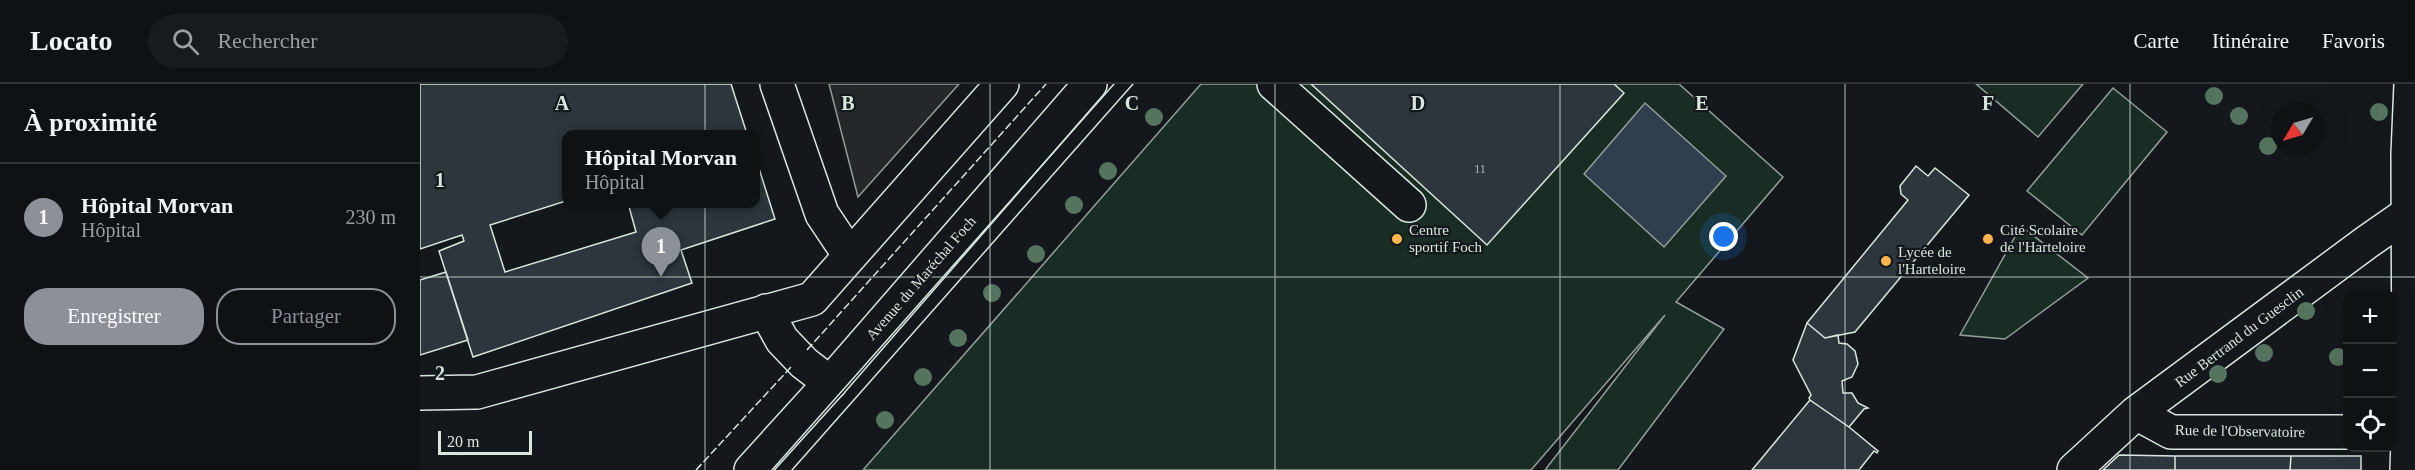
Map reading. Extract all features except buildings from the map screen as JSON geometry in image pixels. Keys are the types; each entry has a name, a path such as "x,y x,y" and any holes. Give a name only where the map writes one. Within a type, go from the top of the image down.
{"main road":[{"path":"777,84 822,214 850,256"},
{"path":"420,393 477,392 812,299 1002,84"},
{"name":"Avenue du Maréchal Foch","path":"751,470 830,383 1090,84"},
{"path":"1274,84 1409,205"},
{"path":"2407,470 2405,433 2413,280 2410,212 2412,154 2410,84"},
{"name":"Rue Bertrand du Guesclin","path":"2074,470 2136,413 2410,212"},
{"path":"766,312 782,340 804,363 830,383"},
{"name":"Rue de l'Observatoire","path":"2136,413 2171,432 2343,432"}],"green space":[{"name":"Centre sportif Foch","path":"1201,84 1679,84 1783,177 1676,302 1724,329 1618,470 1545,470 1665,315 1531,470 863,470"},
{"path":"1976,84 2083,84 2038,137"},
{"path":"2113,88 2167,132 2082,235 2027,191"},
{"path":"2021,226 2088,278 2005,339 1960,335"}],"shaded area":[{"path":"829,84 959,84 858,197"}],"water":[{"path":"1645,103 1726,176 1664,247 1584,174"}],"tram line":[{"path":"772,470 1114,84"},
{"path":"792,470 1133,84"}],"fence":[{"path":"807,350 1046,84"},
{"path":"696,470 791,367"}],"place":[{"name":"Centre sportif Foch","path":"1397,239"},
{"name":"Cité Scolaire de l'Harteloire","path":"1988,239"},
{"name":"Lycée de l'Harteloire","path":"1886,261"},
{"name":"Hôpital Morvan","path":"661,277"}]}
